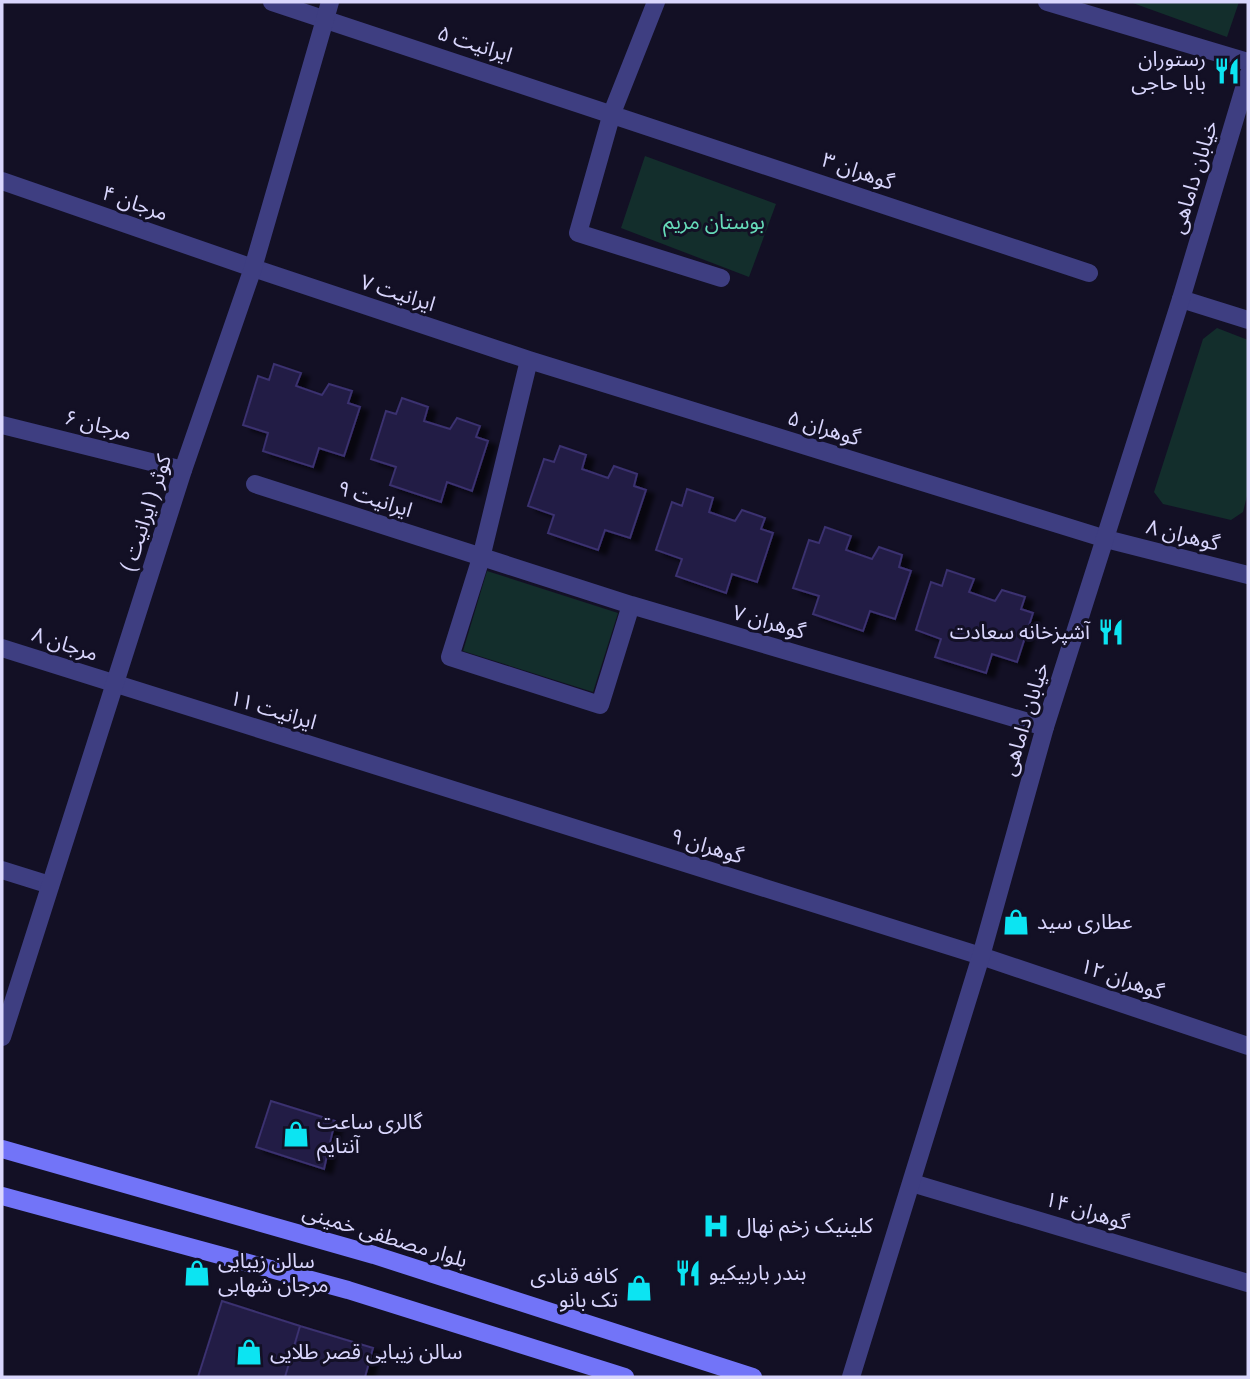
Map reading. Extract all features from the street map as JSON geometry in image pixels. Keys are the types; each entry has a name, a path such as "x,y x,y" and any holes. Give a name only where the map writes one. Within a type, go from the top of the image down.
{"main road":[{"name":"بلوار مصطفی خمینی","path":"2,1149 374,1255 752,1377"},
{"path":"2,1196 348,1290 625,1377"}],"street":[{"name":"ایرانیت ۵","path":"272,2 327,10 612,113"},
{"path":"656,2 612,113 578,233 721,278"},
{"path":"1047,2 1248,62"},
{"name":"کوثر ( ایرانیت )","path":"2,1037 183,470 253,268 327,10"},
{"name":"خیابان داماهی","path":"851,1377 981,956 1045,727 1181,299 1248,75"},
{"name":"گوهران ۳","path":"612,113 1089,273"},
{"name":"مرجان ۴","path":"2,181 253,268"},
{"name":"ایرانیت ۷","path":"253,268 529,360"},
{"path":"1181,299 1248,320"},
{"path":"529,360 481,558 450,657 600,705 631,606"},
{"name":"گوهران ۵","path":"529,360 1106,539"},
{"name":"مرجان ۶","path":"2,425 183,470"},
{"name":"ایرانیت ۹","path":"255,484 481,558"},
{"name":"گوهران ۸","path":"1106,539 1248,575"},
{"name":"گوهران ۷","path":"481,558 631,606 1045,727"},
{"name":"مرجان ۸","path":"2,648 114,684"},
{"name":"ایرانیت ۱۱","path":"114,684 418,779"},
{"name":"گوهران ۹","path":"418,779 981,956"},
{"path":"2,870 50,885"},
{"name":"گوهران ۱۲","path":"981,956 1248,1046"},
{"name":"گوهران ۱۴","path":"912,1183 1248,1283"}],"green space":[{"path":"1130,2 1239,2 1227,37"},
{"name":"بوستان مریم","path":"645,156 776,204 749,277 621,228"},
{"path":"1217,328 1248,340 1248,492 1243,512 1231,520 1163,504 1154,492 1203,339"},
{"path":"487,571 618,613 593,692 463,651"}],"building":[{"path":"274,364 301,373 296,386 322,395 329,384 352,391 348,403 360,407 344,456 319,448 313,467 263,451 268,433 243,425 258,376 269,380"},
{"path":"402,398 428,407 424,421 450,429 457,418 480,426 476,437 488,441 472,491 447,482 441,502 390,485 396,467 371,459 386,411 396,414"},
{"path":"560,446 586,455 582,469 608,478 614,466 637,474 634,486 646,490 630,538 605,530 598,550 548,533 554,515 528,506 544,459 554,462"},
{"path":"687,489 713,498 709,512 735,521 742,510 765,518 761,529 773,533 757,582 732,574 726,593 676,576 682,559 656,550 672,502 682,506"},
{"path":"825,527 851,536 846,550 872,559 879,547 902,555 899,567 911,571 895,619 870,611 863,631 813,614 819,596 793,588 809,540 819,543"},
{"path":"947,570 974,579 969,592 995,601 1002,590 1025,597 1021,609 1033,613 1017,662 992,654 986,673 935,657 941,639 916,630 931,582 942,586"},
{"name":"گالری ساعت آنتایم","path":"271,1101 335,1121 324,1169 256,1147"},
{"name":"سالن زیبایی قصر طلایی","path":"222,1301 300,1326 285,1377 198,1377"},
{"path":"300,1326 373,1348 365,1377 285,1377"}],"place":[{"name":"رستوران بابا حاجی","path":"1227,71"},
{"name":"آشپزخانه سعادت","path":"1111,632"},
{"name":"عطاری سید","path":"1016,922"},
{"name":"گالری ساعت آنتایم","path":"296,1134"},
{"name":"کلینیک زخم نهال","path":"716,1226"},
{"name":"سالن زیبایی مرجان شهابی","path":"197,1273"},
{"name":"بندر باربیکیو","path":"688,1273"},
{"name":"کافه قنادی تک بانو","path":"639,1288"},
{"name":"سالن زیبایی قصر طلایی","path":"249,1352"}]}
